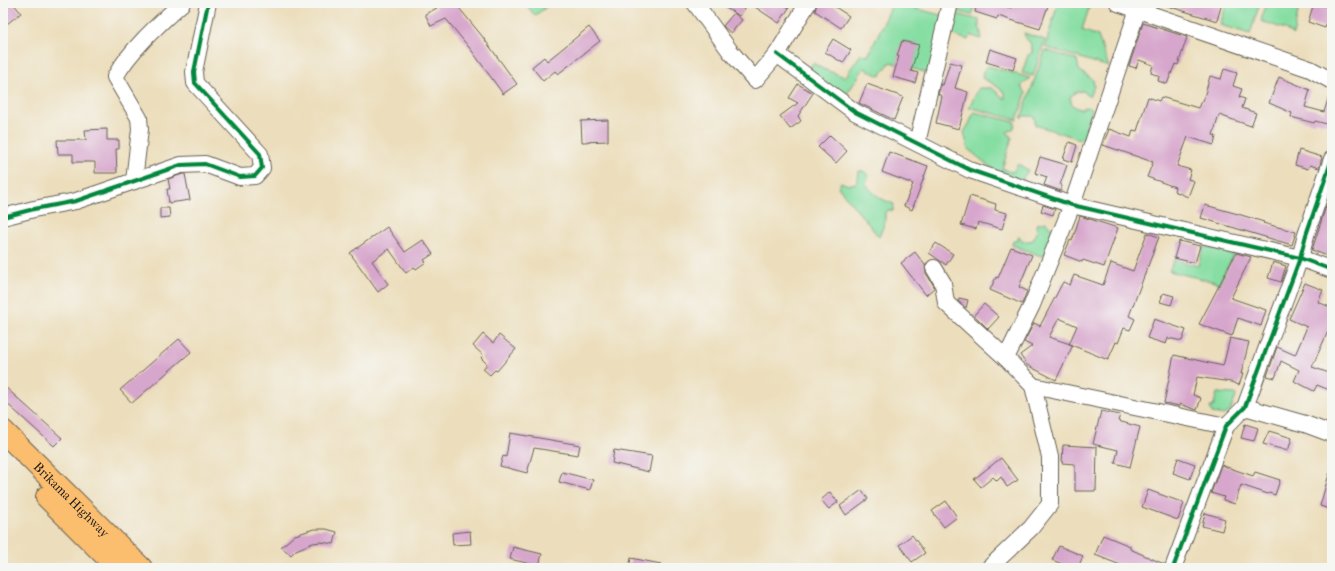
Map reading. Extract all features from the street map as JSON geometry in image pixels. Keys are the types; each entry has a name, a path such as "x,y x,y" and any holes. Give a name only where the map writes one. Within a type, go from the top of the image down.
{"highway":[{"name":"Brikama Highway","path":"3,431 141,568"},
{"name":"Brikama Highway","path":"3,452 118,568"}],"street":[{"path":"134,181 140,129 139,118 115,77 121,66 157,25 182,3"},
{"path":"3,217 76,201 181,165 205,164 240,177 255,176 262,168 260,154 195,83 194,72 208,3"},
{"path":"695,3 730,52 755,80 777,54 808,3"},
{"path":"917,143 950,3"},
{"path":"1118,3 1139,7 1310,70 1332,81"},
{"path":"1006,358 1032,305 1072,205 1139,7"},
{"path":"777,54 855,112 970,170 1072,205 1300,258 1332,270"},
{"path":"1173,568 1226,426 1245,407 1300,258 1306,235 1332,159"},
{"path":"934,268 943,283 946,303 1006,358 1033,386 1050,457 1050,504 1031,528 989,568"},
{"path":"1033,386 1226,426"},
{"path":"1245,407 1305,424 1332,434"}],"green space":[{"path":"525,3 551,3 535,16"},
{"path":"893,3 945,16 931,74 890,62 880,76 864,68 843,100 806,72 813,63 823,69 845,77 861,54 868,56","holes":["902,41 918,45 914,60 898,56"]},
{"path":"954,3 976,3 972,15 952,10"},
{"path":"1058,3 1082,3 1090,5 1082,30 1098,36 1109,67 1045,47"},
{"path":"1227,3 1260,3 1250,34 1220,25"},
{"path":"1266,3 1300,3 1293,35 1285,29 1261,21"},
{"path":"953,13 979,20 981,39 970,35 968,40 947,33"},
{"path":"1024,33 1045,40 1033,76 1022,73 1028,55 1032,53 1031,46"},
{"path":"1045,50 1077,60 1079,70 1093,80 1094,86 1089,97 1084,91 1076,92 1070,97 1072,105 1079,109 1086,107 1092,109 1083,140 1035,125 1035,118 1032,116 1024,116 1021,118"},
{"path":"988,66 1030,78 1021,86 1026,93 1017,120 969,107 979,88 992,88 1005,99 1005,93 995,85 982,78 983,71"},
{"path":"974,112 1015,122 1014,128 1007,132 1012,138 1000,175 968,149 964,132"},
{"path":"1018,164 1028,170 1023,178 1024,181 1002,174 1004,168 1007,171 1013,172"},
{"path":"859,171 863,171 869,175 866,184 875,194 894,204 893,211 889,210 885,212 885,222 879,237 838,187 841,182 848,185 856,183"},
{"path":"1046,222 1053,230 1044,257 1012,245 1013,241 1017,241 1019,236 1023,241 1032,241 1037,233 1036,224"},
{"path":"1204,246 1234,254 1219,283 1169,271 1174,260 1198,266"},
{"path":"1217,393 1235,394 1236,396 1230,411 1224,415 1212,413 1210,407 1213,407"}],"building":[{"path":"13,3 21,13 3,27 3,10"},
{"path":"433,3 455,3 482,36 517,84 503,94 472,51 446,19 431,26 425,14 437,8"},
{"path":"717,3 748,3 740,16"},
{"path":"749,3 782,3 789,8 779,23"},
{"path":"817,3 829,3 849,16 841,28 815,11"},
{"path":"977,3 996,3 1011,8 1012,3 1049,3 1040,29 998,16 997,19 975,12"},
{"path":"1164,3 1222,3 1217,21 1164,5"},
{"path":"1314,3 1331,8 1325,28 1308,22"},
{"path":"734,13 742,20 731,33 723,26"},
{"path":"1143,23 1187,37 1178,65 1175,64 1167,84 1158,81 1159,76 1151,73 1153,65 1139,60 1136,68 1129,66"},
{"path":"589,27 600,41 558,74 555,71 543,81 532,67 544,57 547,61"},
{"path":"833,39 851,50 843,63 825,52"},
{"path":"902,41 919,45 911,71 918,73 915,83 893,77 899,56 897,56"},
{"path":"990,49 1017,58 1013,70 986,62"},
{"path":"950,62 962,65 955,88 968,92 959,129 936,123 942,96 938,94 941,84 943,85"},
{"path":"1224,69 1237,73 1233,86 1242,89 1239,97 1245,99 1242,108 1256,113 1251,126 1219,115 1213,135 1216,136 1214,145 1188,137 1177,166 1191,170 1188,179 1194,181 1188,197 1174,191 1175,187 1147,177 1153,162 1103,145 1109,129 1131,137 1133,130 1137,131 1148,97 1159,101 1161,97 1198,108 1201,101 1203,101 1210,76 1221,79"},
{"path":"1279,77 1310,90 1305,107 1324,112 1330,93 1332,93 1331,125 1315,121 1314,123 1291,117 1292,113 1269,103"},
{"path":"798,84 813,93 798,116 801,121 790,129 780,116 798,103 789,98"},
{"path":"867,84 903,97 894,120 859,103"},
{"path":"608,120 608,141 582,142 581,121"},
{"path":"107,129 107,140 119,140 119,149 116,149 117,173 95,173 95,162 73,162 73,154 58,154 57,140 86,140 85,130"},
{"path":"830,135 847,151 836,163 818,147"},
{"path":"1069,142 1077,145 1072,162 1063,159"},
{"path":"1299,150 1322,157 1319,168 1310,165 1308,169 1295,165"},
{"path":"889,152 928,166 912,210 904,206 913,184 882,172"},
{"path":"1040,157 1067,165 1060,185 1062,186 1061,191 1044,185 1047,177 1035,173"},
{"path":"185,174 190,200 169,203 167,189 170,189 168,179"},
{"path":"970,196 996,204 995,210 1007,213 1002,229 978,222 976,229 961,225"},
{"path":"1331,197 1332,252 1330,257 1312,250 1326,206 1328,206"},
{"path":"1043,205 1055,209 1053,215 1041,211"},
{"path":"1205,205 1296,232 1292,245 1201,218"},
{"path":"160,208 169,208 170,217 160,218"},
{"path":"1080,216 1118,228 1104,267 1083,260 1082,262 1064,255 1070,240 1072,241"},
{"path":"387,227 405,252 423,240 433,254 424,260 426,262 416,269 414,267 406,273 389,249 372,261 388,284 378,292 350,253"},
{"path":"1147,233 1159,237 1129,316 1135,319 1130,330 1124,328 1118,343 1116,342 1108,360 1073,346 1056,380 1027,365 1020,355 1032,346 1024,342 1034,323 1040,326 1063,282 1070,285 1074,275 1103,285 1111,263 1133,271","holes":["1059,318 1077,326 1069,344 1049,337"]},
{"path":"1179,241 1200,246 1195,263 1174,258"},
{"path":"936,243 953,254 946,265 929,253"},
{"path":"1011,247 1032,255 1019,287 1027,291 1022,304 990,290 996,277 998,278"},
{"path":"915,252 925,265 926,273 934,286 934,288 926,295 901,263"},
{"path":"1236,253 1251,257 1231,298 1266,310 1261,326 1238,318 1232,336 1199,324"},
{"path":"1273,262 1286,266 1281,282 1268,278"},
{"path":"1305,283 1323,290 1318,302 1332,308 1332,328 1330,327 1312,367 1332,374 1332,391 1317,385 1314,391 1294,381 1299,370 1281,361 1275,378 1267,376 1277,347 1295,355 1307,327 1289,319"},
{"path":"1163,293 1174,296 1171,305 1160,302"},
{"path":"959,298 968,300 966,308 958,301"},
{"path":"984,304 999,317 988,329 974,315"},
{"path":"1154,319 1186,330 1182,341 1168,338 1166,344 1147,338"},
{"path":"483,334 493,343 499,335 516,349 497,371 495,370 490,375 483,369 487,364 481,358 483,355 473,346"},
{"path":"1230,338 1249,342 1241,374 1243,374 1239,385 1231,382 1197,377 1193,395 1201,398 1197,410 1180,404 1180,406 1164,403 1174,355 1223,366"},
{"path":"179,339 191,352 132,403 120,390"},
{"path":"3,385 62,438 54,446 3,400"},
{"path":"1101,411 1120,415 1118,421 1140,427 1130,467 1115,463 1118,450 1093,444"},
{"path":"1245,424 1258,428 1254,441 1241,438"},
{"path":"1269,431 1292,438 1288,451 1263,444"},
{"path":"510,433 580,445 578,455 534,448 527,473 500,466 503,456 506,457"},
{"path":"1063,445 1097,447 1096,491 1075,491 1075,464 1062,463"},
{"path":"614,450 652,456 649,472 612,463"},
{"path":"1001,458 1018,480 1007,487 1001,477 997,481 993,477 981,487 974,479"},
{"path":"1178,458 1195,464 1190,479 1173,473"},
{"path":"1221,465 1253,476 1255,472 1280,480 1275,495 1241,485 1235,504 1223,500 1224,497 1211,493"},
{"path":"562,472 593,480 590,490 559,482"},
{"path":"1329,474 1332,474 1332,510 1320,506"},
{"path":"862,490 868,499 846,515 840,506"},
{"path":"1148,490 1184,503 1178,520 1142,507"},
{"path":"830,492 838,502 829,509 821,500"},
{"path":"946,501 957,517 944,527 932,511"},
{"path":"1205,513 1225,519 1222,531 1202,526"},
{"path":"314,529 326,529 337,532 334,544 321,542 313,543 296,550 291,555 281,547 295,535"},
{"path":"470,531 471,544 453,545 452,533"},
{"path":"912,535 925,553 912,562 899,545"},
{"path":"1103,535 1130,546 1130,549 1164,564 1164,568 1128,568 1095,555"},
{"path":"1059,546 1083,556 1078,568 1072,568 1052,560"},
{"path":"513,547 542,554 539,566 510,559"},
{"path":"631,558 661,564 660,568 629,568"}],"cycle path":[{"path":"3,217 76,201 181,165 205,164 240,177 255,176 262,168 260,154 195,83 194,72 208,3"},
{"path":"777,54 855,112 970,170 1072,205 1300,258 1332,270"},
{"path":"1173,568 1226,426 1245,407 1300,258 1306,235 1332,159"}]}
